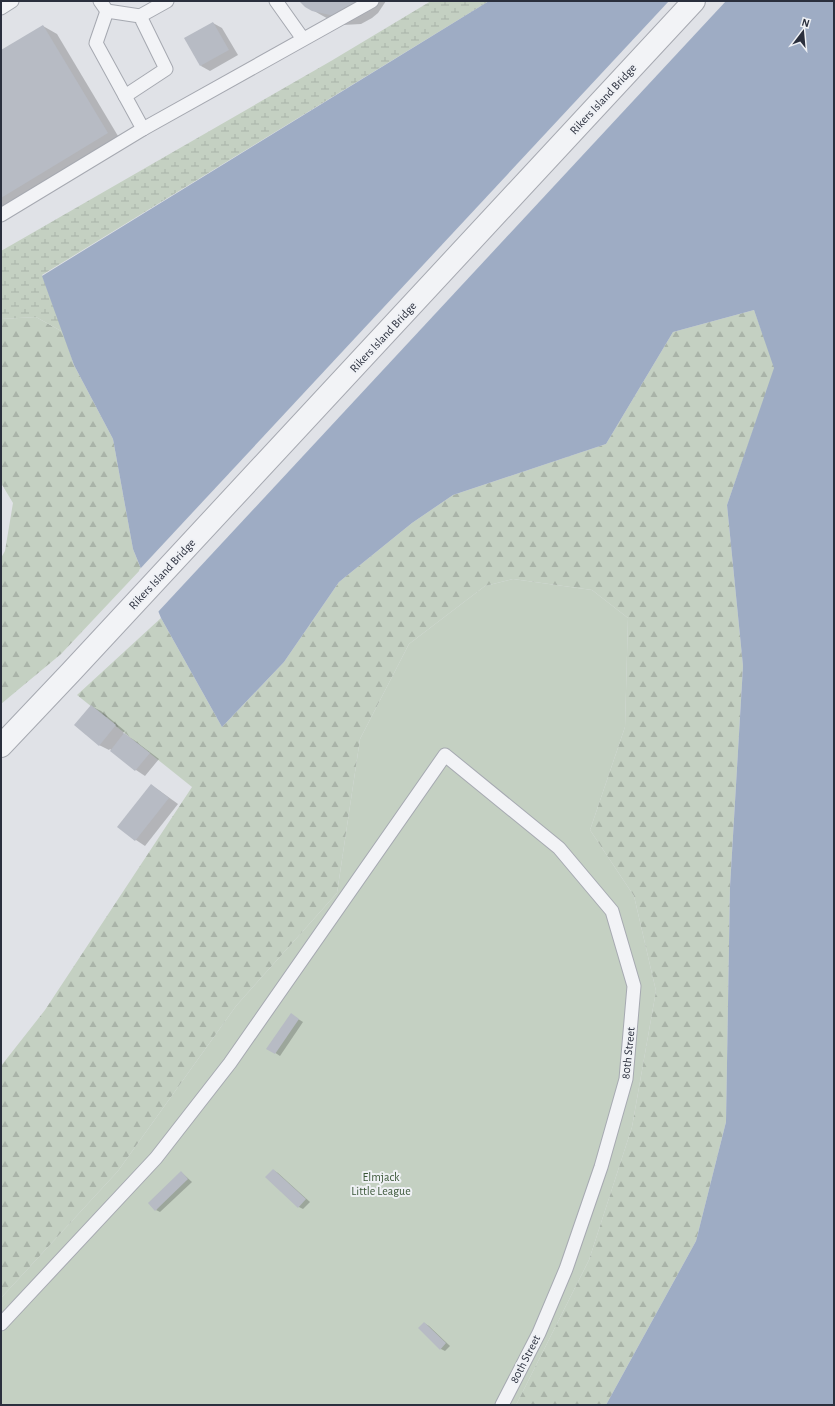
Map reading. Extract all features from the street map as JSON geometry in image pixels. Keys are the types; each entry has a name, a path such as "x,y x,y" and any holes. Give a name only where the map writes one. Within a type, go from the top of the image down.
{"street":[{"name":"Rikers Island Bridge","path":"1,746 694,1"}],"lane":[{"path":"1,8 12,1"},
{"path":"143,129 96,43 104,6 140,16 167,1"},
{"path":"276,1 303,39"},
{"path":"1,215 143,129 372,1"},
{"path":"125,96 166,69 140,16"},
{"name":"80th Street","path":"1,1324 156,1158 230,1063 444,755 559,848 612,911 634,986 626,1080 601,1166 566,1269 538,1333 502,1405"}],"green space":[{"path":"431,1 489,1 42,275 63,332 36,317 1,319 1,251 331,61"},
{"path":"754,310 775,368 727,505 743,666 730,887 726,1122 696,1241 606,1405 516,1405 589,1260 632,1127 656,991 634,896 590,830 625,727 628,618 592,590 513,579 485,586 409,644 360,739 337,893 236,1006 118,1171 1,1298 1,1066 45,1010 192,787 77,695 161,618 222,727 284,662 339,582 412,523 453,495 606,444 673,332"},
{"path":"36,317 63,332 74,365 113,439 133,549 141,569 61,654 1,704 1,558 5,551 13,503 1,483 1,319"},
{"name":"Elmjack Little League","path":"513,579 592,590 628,618 625,727 590,830 634,896 656,991 632,1127 589,1260 516,1405 1,1405 1,1298 118,1171 236,1006 337,893 360,739 409,644 485,586"}],"water":[{"path":"489,1 834,1 834,1405 606,1405 696,1241 726,1122 730,887 743,666 727,505 774,368 754,310 673,332 606,444 453,495 412,523 339,582 284,662 222,727 161,618 133,549 113,439 74,365 42,276"}],"pier":[{"path":"669,1 726,1 157,613 139,570"}],"building":[{"path":"299,1 361,1 336,15 330,15 312,11"},
{"path":"213,22 229,50 200,66 184,38"},
{"path":"43,25 108,133 1,198 1,50"},
{"path":"91,705 116,725 99,746 74,725"},
{"path":"124,733 150,753 135,771 110,751"},
{"path":"151,784 169,798 135,841 117,827"},
{"path":"291,1013 299,1019 275,1054 266,1049"},
{"path":"273,1169 306,1199 298,1208 265,1177"},
{"path":"181,1171 188,1179 155,1211 148,1203"},
{"path":"424,1322 446,1343 440,1350 418,1328"}]}
